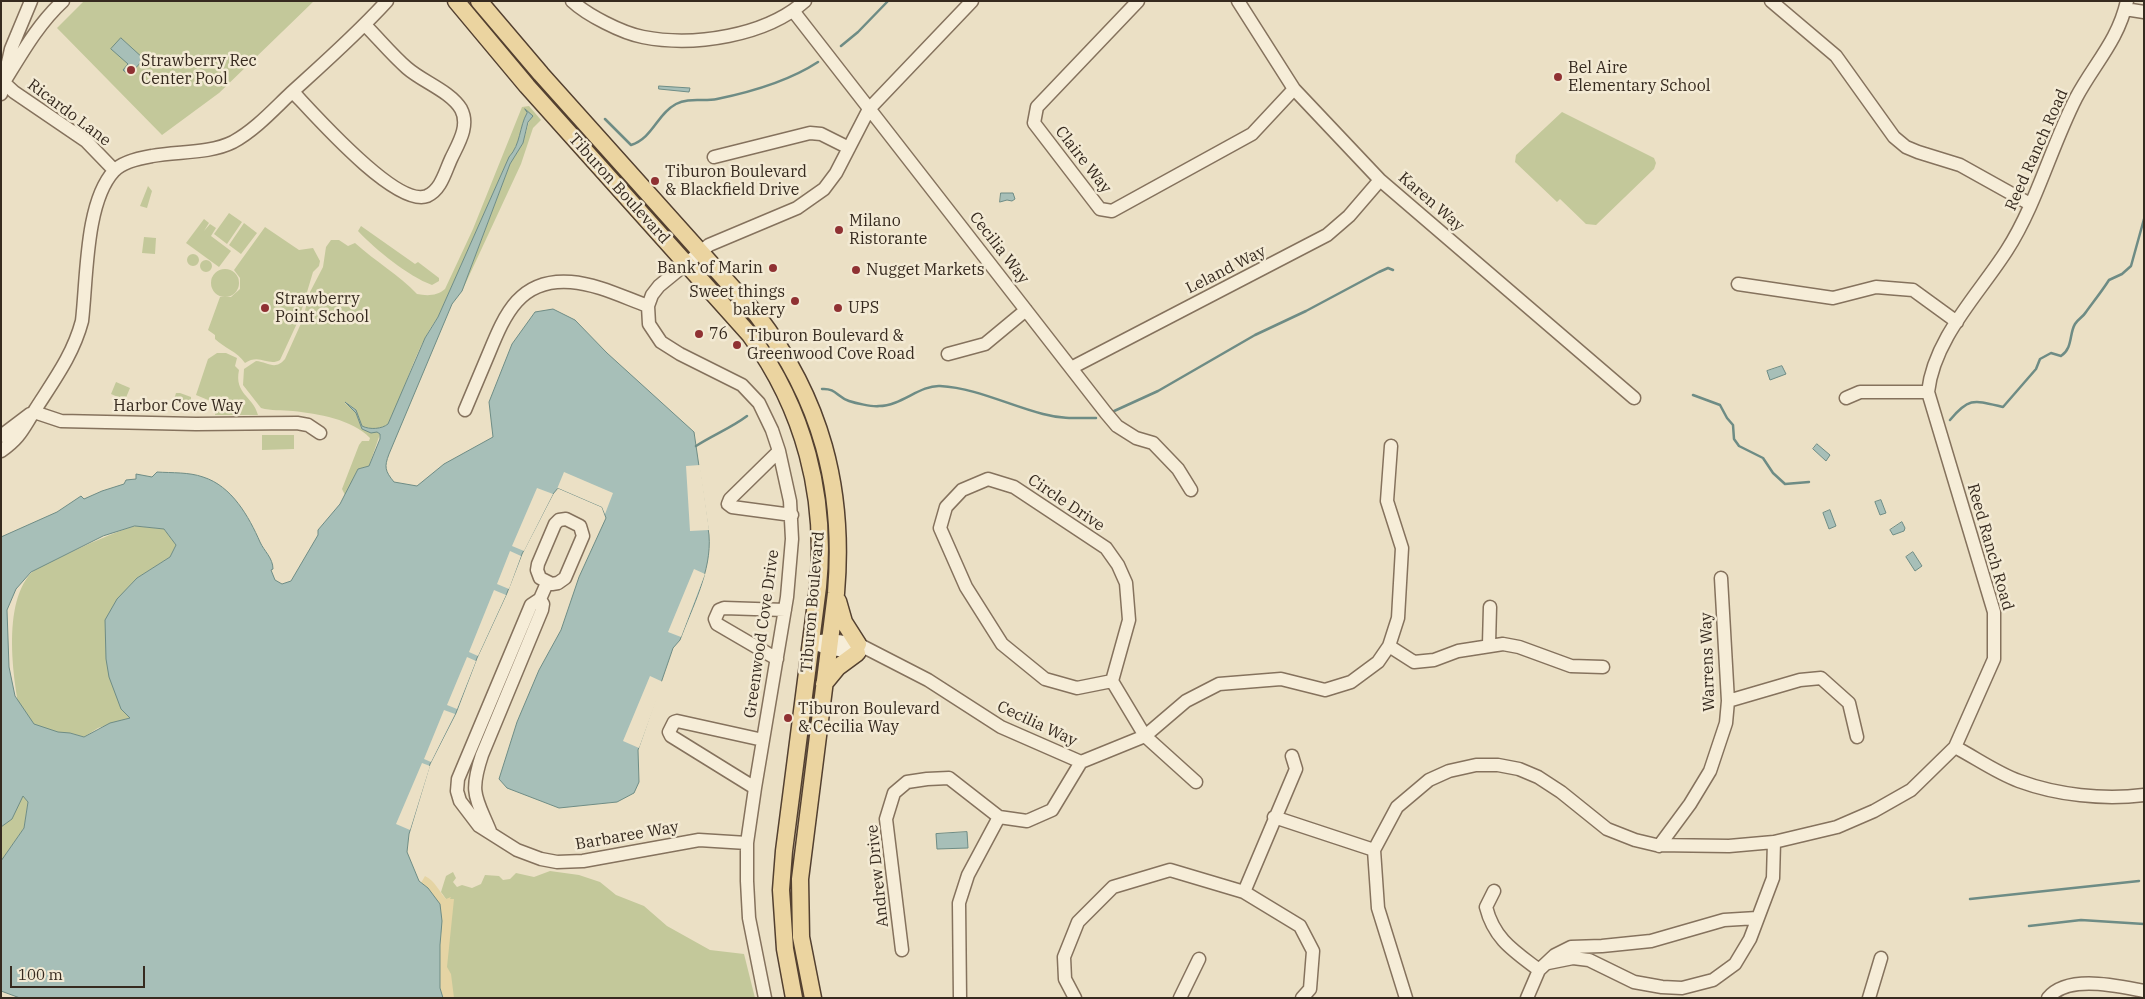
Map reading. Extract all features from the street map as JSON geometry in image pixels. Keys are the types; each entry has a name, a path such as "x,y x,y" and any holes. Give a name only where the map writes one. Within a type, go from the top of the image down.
{"main road":[{"name":"Tiburon Boulevard","path":"479,1 541,74 769,330 790,364 808,399 822,436 835,494 839,552 836,593 800,879 801,937 813,998"},
{"name":"Tiburon Boulevard","path":"456,2 527,86 742,325 765,356 785,390 806,445 815,482 821,540 781,890 785,949 794,998"},
{"path":"824,684 838,667 861,649 844,622 836,593"}],"street":[{"path":"2,86 11,49 31,1"},
{"path":"2,86 33,36 50,13 63,1"},
{"path":"1,450 20,435 30,421 62,369 78,338 83,313 94,211 102,191 114,170 136,159 211,148 233,142 249,131 293,92 365,25 387,1"},
{"path":"572,1 601,21 642,37 687,40 726,37 768,24 794,12 805,1"},
{"path":"466,410 505,316 517,301 530,291 546,284 571,282 614,293 648,306 656,290 686,263 716,242 808,202 828,184 869,109 972,1"},
{"name":"Claire Way","path":"1138,1 1037,106 1034,123 1100,209 1112,211 1252,134 1294,89"},
{"name":"Karen Way","path":"1238,1 1294,89 1380,180 1634,398"},
{"path":"1771,1 1836,56 1894,138 1906,147 1960,165 2030,204"},
{"path":"2126,5 2144,12"},
{"name":"Reed Ranch Road","path":"1374,850 1397,807 1429,780 1464,767 1498,765 1519,769 1538,777 1607,829 1635,840 1659,846 1729,846 1774,842 1837,827 1874,811 1911,790 1955,747 1994,659 1994,612 1928,392 1929,378 1938,353 2007,250 2030,204 2070,111 2118,31 2126,5"},
{"name":"Cecilia Way","path":"794,12 1117,426 1136,438 1153,443 1178,469 1191,490"},
{"path":"293,92 343,146 385,179 415,197 426,196 437,189 465,125 461,109 449,97 408,68 365,25"},
{"name":"Ricardo Lane","path":"2,86 14,92 86,142 114,170"},
{"path":"714,157 810,133 821,134 849,148"},
{"name":"Leland Way","path":"1072,368 1327,236 1349,216 1380,180"},
{"path":"1738,284 1833,298 1876,287 1913,290 1957,322"},
{"name":"Greenwood Cove Drive","path":"648,306 648,319 651,328 666,346 736,382 751,393 765,413 779,452 792,515 791,564 785,610 747,843 749,918 765,998"},
{"path":"948,354 985,344 1026,310"},
{"path":"1846,398 1860,392 1928,392"},
{"path":"1,436 34,412"},
{"name":"Harbor Cove Way","path":"34,412 60,421 196,424 297,423 308,425 320,433"},
{"path":"1391,446 1387,501 1402,548 1398,618 1389,646 1414,662 1434,660 1458,650 1489,644 1503,644 1519,647 1571,666 1603,667"},
{"path":"779,452 730,499 728,504 732,507 792,515"},
{"name":"Circle Drive","path":"988,479 1014,487 1106,548 1118,564 1126,583 1129,620 1112,681 1077,688 1045,679 1002,644 966,587 940,528 946,507 962,490 988,479"},
{"path":"566,519 580,526 583,536 565,578 558,584 546,583 538,575 538,564 555,524 559,520 566,519"},
{"name":"Warrens Way","path":"1659,846 1695,797 1710,771 1726,722 1728,701 1722,578"},
{"name":"Barbaree Way","path":"546,583 540,599 531,605 457,783 457,792 462,804 479,826 525,854 541,860 566,863 692,840 747,843"},
{"name":"Barbaree Way","path":"490,831 476,801 476,779 482,755 542,610 543,604 540,599"},
{"path":"1489,644 1490,607"},
{"path":"776,659 717,624 715,619 719,610 723,608 785,610"},
{"name":"Cecilia Way","path":"810,642 861,649 890,659 928,680 1001,728 1081,762 1145,736 1186,701 1220,684 1281,679 1325,690 1351,682 1378,662 1389,646"},
{"path":"1728,701 1800,680 1821,678 1849,703 1857,737"},
{"path":"1112,681 1145,736 1196,782"},
{"path":"755,788 669,734 676,721 763,740"},
{"path":"1955,747 2020,781 2069,794 2103,796 2144,795"},
{"path":"1244,892 1274,817 1296,769 1292,756"},
{"path":"960,998 959,903 968,874 998,817 1027,821 1052,810 1081,762"},
{"name":"Andrew Drive","path":"902,950 886,819 894,793 907,782 927,778 949,778 998,817"},
{"path":"1274,817 1374,850 1378,908 1406,998"},
{"path":"1494,891 1486,907 1489,921 1504,943 1543,967 1580,958 1597,962 1624,978 1648,985 1672,988 1693,986 1713,980 1735,964 1745,949 1773,878 1774,842"},
{"path":"1075,998 1065,980 1064,956 1078,922 1113,887 1170,870 1244,892 1300,926 1313,951 1310,989 1302,998"},
{"path":"1527,998 1543,967 1555,955 1571,947 1651,941 1724,920 1757,918"},
{"path":"1868,998 1880,958"},
{"path":"1180,998 1199,959"},
{"path":"2048,998 2055,990 2076,985 2106,984 2144,991"}],"green space":[{"path":"84,1 314,1 219,93 162,135 57,28"},
{"path":"529,106 541,120 533,128 521,164 462,291 510,164 523,143 530,118 527,113 516,147 509,157 438,317 423,342 388,424 376,428 362,426 356,410 345,403 356,413 362,429 380,434 369,466 358,469 345,495 342,489 359,445 362,441 369,441 370,438 354,426 334,418 303,412 261,408 243,385 244,369 256,361 278,365 285,359 303,319 309,294 323,267 326,247 331,240 339,240 348,246 355,243 417,294 432,295 445,289 473,229 522,107"},
{"path":"1562,112 1654,158 1656,163 1654,169 1596,225 1586,224 1560,199 1557,202 1515,162 1516,155"},
{"path":"148,186 152,191 147,208 140,206"},
{"path":"229,213 242,222 227,244 214,234"},
{"path":"204,219 209,223 204,231 210,224 216,228 211,236 231,251 219,267 186,243"},
{"path":"244,223 257,233 241,254 229,245"},
{"path":"361,226 415,264 418,262 439,278 439,281 432,285 403,269 358,231"},
{"path":"265,227 299,250 313,248 320,261 319,266 313,272 299,319 280,360 272,362 255,359 245,363 238,355 215,339 215,335 208,330 220,297 231,297 240,289 240,278 234,270"},
{"path":"144,237 156,238 155,254 142,253"},
{"path":"191,254 195,254 199,260 195,266 191,266 187,262 187,258"},
{"path":"204,260 208,260 212,266 208,272 204,272 200,268 200,264"},
{"path":"225,269 235,273 239,283 235,293 225,297 215,293 211,283 215,273"},
{"path":"217,353 226,353 237,358 235,366 239,370 238,378 241,390 252,403 258,415 215,415 216,408 213,402 196,395 208,359"},
{"path":"116,382 130,388 125,400 111,394"},
{"path":"176,393 191,397 191,407 179,402 172,406"},
{"path":"262,435 294,435 294,449 262,450"},
{"path":"135,526 164,529 176,545 170,557 137,578 126,590 121,709 130,718 98,728 84,737 70,733 25,736 17,696 12,650 15,606 21,588 31,573 39,568 99,539"},
{"path":"23,795 28,802 24,828 1,861 1,827 12,818"},
{"path":"550,871 579,875 600,882 616,895 644,906 667,926 710,950 744,954 755,998 443,998 440,904 453,900 446,899 441,892 446,876 453,872 456,878 453,882 457,887 462,885 472,888 481,884 485,875 499,876 503,880 510,879 516,873 534,877"}],"sand":[{"path":"425,876 429,878 446,899 451,897 450,899 454,899 447,967 451,974 454,998 443,998 440,988 442,921 428,888 421,883"}],"water":[{"path":"121,38 144,59 129,75 123,70 128,64 111,49"},
{"path":"659,86 690,88 689,92 659,89"},
{"path":"525,109 533,116 528,122 523,143 510,164 462,291 452,304 389,454 386,469 394,482 417,486 444,464 493,437 489,402 512,344 535,312 553,309 575,320 607,353 694,432 709,535 707,562 700,589 680,640 673,648 638,750 639,782 634,793 617,802 559,808 507,788 499,779 517,722 539,670 561,630 579,577 606,518 602,507 558,488 553,494 522,554 507,593 477,658 456,713 430,764 409,834 407,852 419,881 428,888 440,904 442,921 440,988 443,998 20,998 1,991 1,861 24,828 28,802 23,796 12,819 1,827 1,537 57,512 81,496 84,499 124,484 126,480 136,479 136,474 152,477 157,472 192,474 213,481 231,495 245,513 270,558 273,565 271,570 275,580 282,584 291,581 318,535 318,530 340,504 358,469 369,466 380,439 380,434 377,432 371,433 362,429 356,413 345,402 356,410 362,426 376,428 388,424 425,338 438,317 509,157 516,147 527,113","holes":["135,526 164,529 176,545 170,557 137,578 117,599 105,620 106,659 109,677 121,709 130,718 110,723 84,737 58,732 34,724 15,696 9,667 7,610 16,589 31,572 103,536"]},
{"path":"1001,193 1013,193 1015,199 1000,202"},
{"path":"1782,366 1786,374 1770,380 1767,371"},
{"path":"1817,444 1830,455 1826,461 1813,449"},
{"path":"1881,500 1886,513 1880,515 1875,502"},
{"path":"1830,510 1836,526 1829,529 1823,513"},
{"path":"1902,522 1905,528 1904,531 1893,535 1890,530"},
{"path":"1913,552 1922,566 1915,571 1906,557"},
{"path":"967,832 968,848 937,849 936,834"}],"pier":[{"path":"700,465 709,530 690,531 686,466"},
{"path":"564,472 613,493 605,514 602,507 557,489"},
{"path":"537,488 553,494 524,551 512,546"},
{"path":"510,551 521,556 509,589 497,584"},
{"path":"694,569 705,574 681,637 668,632"},
{"path":"494,590 506,595 478,656 469,652"},
{"path":"467,657 476,661 457,709 447,705"},
{"path":"650,676 663,682 639,748 623,741"},
{"path":"444,710 455,714 431,762 424,759"},
{"path":"422,763 430,766 410,830 396,824"}],"waterway":[{"path":"841,46 858,32 888,1"},
{"path":"605,119 631,145 645,137 664,114 676,104 691,100 712,100 743,93 795,75 818,62"},
{"path":"1950,420 1962,407 1973,402 2003,407 2036,369 2040,359 2051,353 2061,356 2065,353 2076,322 2085,314 2109,280 2122,274 2131,266 2144,219"},
{"path":"1112,412 1158,391 1255,335 1306,311 1379,272 1388,268 1393,270"},
{"path":"822,389 834,391 849,401 876,406 895,403 933,387 953,387 979,393 1050,416 1096,418"},
{"path":"1693,395 1720,405 1733,425 1734,439 1739,446 1763,458 1773,473 1785,484 1809,482"},
{"path":"696,446 747,416"},
{"path":"1970,899 2139,881"},
{"path":"2029,926 2081,920 2144,924"}],"place":[{"name":"Strawberry Rec Center Pool","path":"131,70"},
{"name":"Bel Aire Elementary School","path":"1558,77"},
{"name":"Tiburon Boulevard & Blackfield Drive","path":"655,181"},
{"name":"Milano Ristorante","path":"839,230"},
{"name":"Bank of Marin","path":"773,268"},
{"name":"Nugget Markets","path":"856,270"},
{"name":"Sweet things bakery","path":"795,301"},
{"name":"Strawberry Point School","path":"265,308"},
{"name":"UPS","path":"838,308"},
{"name":"76","path":"699,334"},
{"name":"Tiburon Boulevard & Greenwood Cove Road","path":"737,345"},
{"name":"Tiburon Boulevard & Cecilia Way","path":"788,718"}]}
